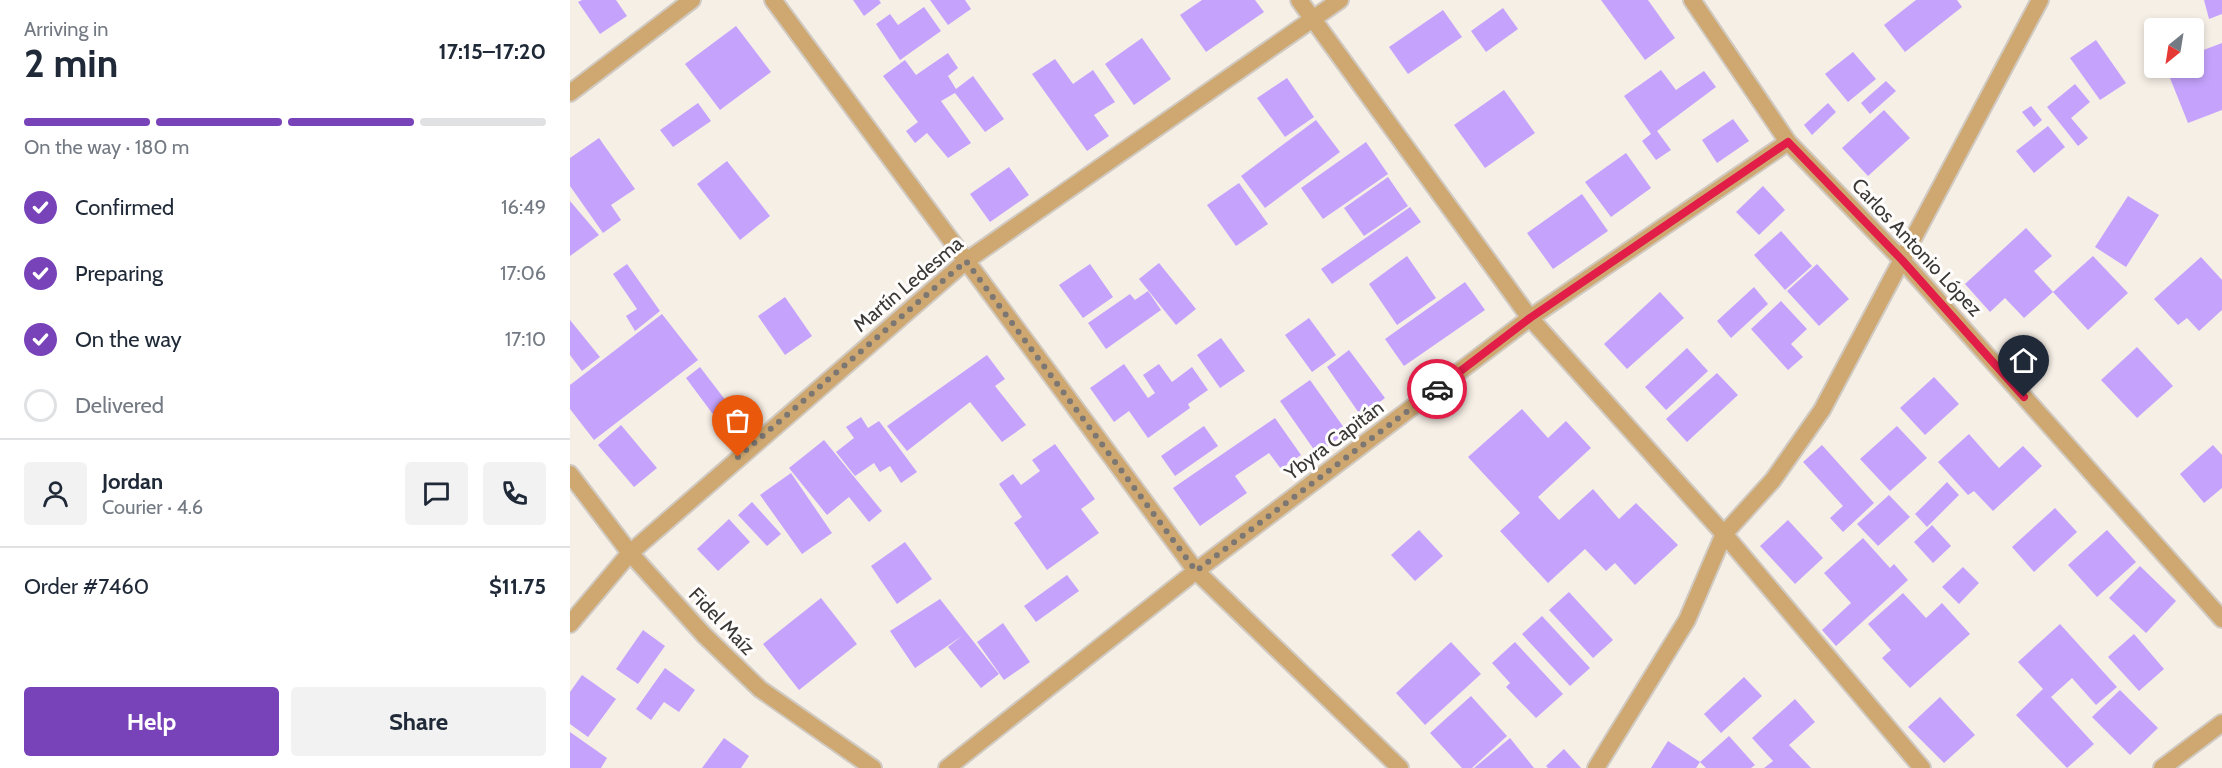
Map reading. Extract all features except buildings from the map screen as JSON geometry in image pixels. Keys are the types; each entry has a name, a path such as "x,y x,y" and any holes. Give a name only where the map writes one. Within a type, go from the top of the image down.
{"street":[{"path":"570,93 692,0"},
{"path":"773,0 1196,571 1400,768"},
{"path":"1299,0 1530,318 1724,534 1922,768"},
{"name":"Martín Ledesma","path":"570,624 630,553 966,261 1340,0"},
{"name":"Carlos Antonio López","path":"1692,0 1788,142 1902,260 2222,620"},
{"path":"1596,768 1687,620 1724,534 1773,480 1822,410 2040,0"},
{"name":"Ybyra Capitán","path":"947,768 1196,571 1530,318 1788,142"},
{"name":"Fidel Maíz","path":"570,474 630,553 704,635 760,689 873,768"},
{"path":"2162,768 2222,723"}],"way so far":[{"path":"738,457 966,261 1196,571 1437,389"}],"route":[{"path":"1437,389 1530,318 1788,142 1902,260 2024,397"}]}
